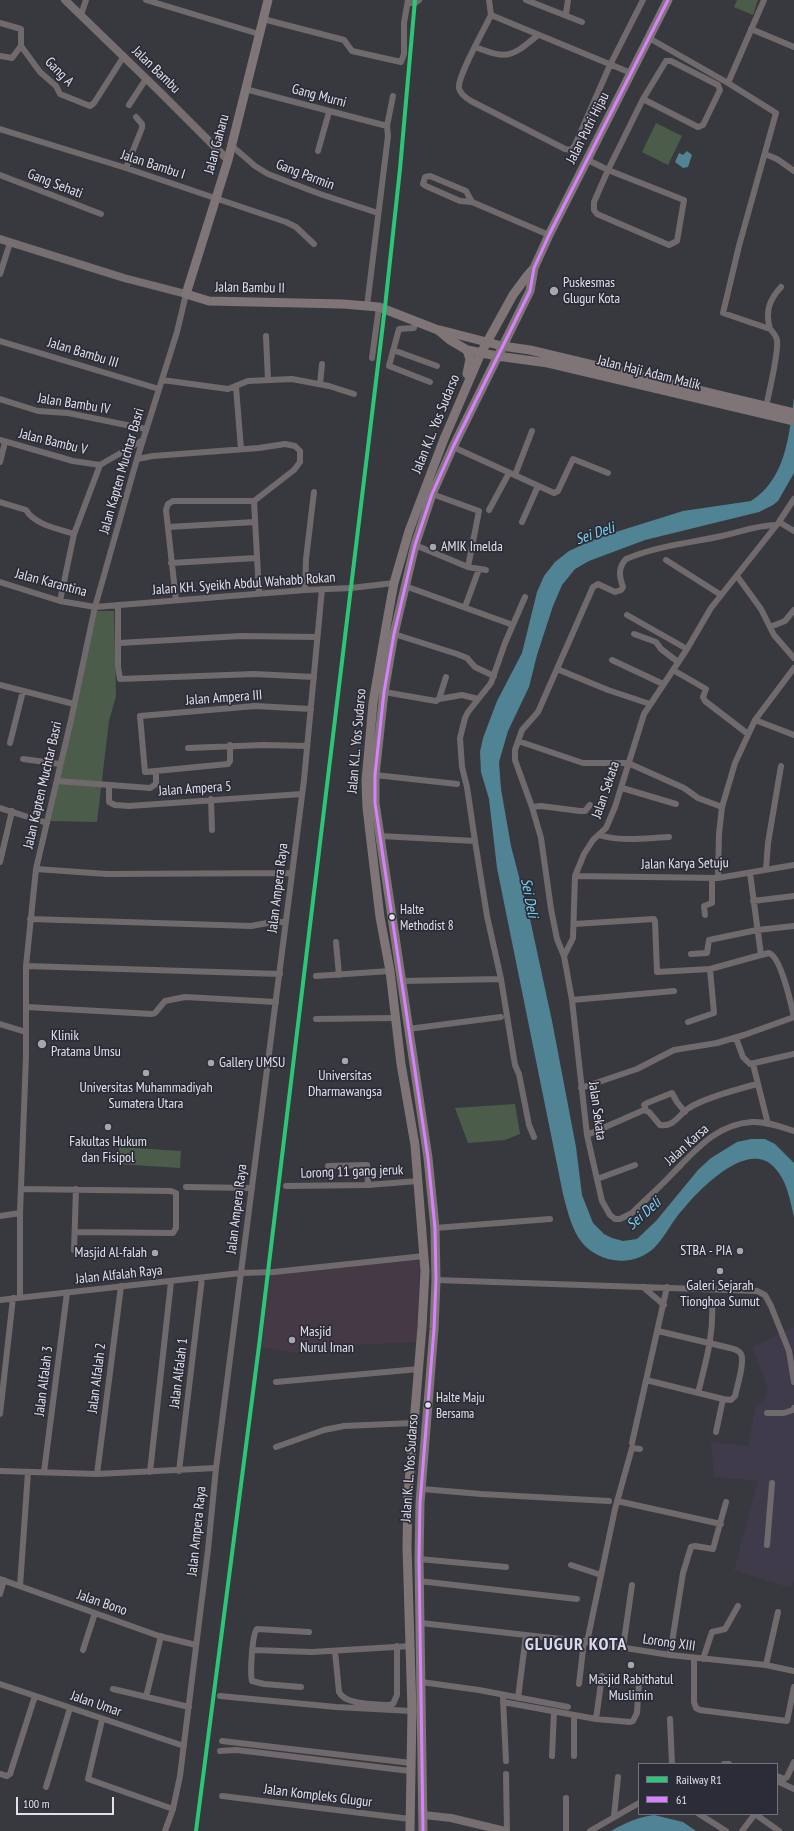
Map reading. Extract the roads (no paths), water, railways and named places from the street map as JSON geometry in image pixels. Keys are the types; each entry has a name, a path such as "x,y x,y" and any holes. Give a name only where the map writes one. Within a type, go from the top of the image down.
{"main road":[{"name":"Jalan Gaharu","path":"186,294 230,152 268,0"},
{"name":"Jalan Putri Hijau","path":"502,346 530,291 534,268 549,235 668,0"},
{"name":"Jalan Putri Hijau","path":"486,342 514,295 534,268"},
{"name":"Jalan Bambu II","path":"186,294 209,301 379,307 438,330 450,340 467,350 497,356"},
{"path":"438,330 502,346"},
{"name":"Jalan K.L. Yos Sudarso","path":"418,1181 415,1145 401,1064 390,971 380,917 366,793 373,703 394,584 409,531 466,384 486,342"},
{"name":"Jalan K.L. Yos Sudarso","path":"420,1108 375,802 375,775 384,692 394,634 415,545 432,494 502,346"},
{"name":"Jalan Haji Adam Malik","path":"502,346 530,350 766,406 794,421"},
{"path":"466,384 470,359 467,350"},
{"name":"Jalan Haji Adam Malik","path":"497,356 548,363 783,414 794,413"},
{"path":"401,1064 413,1062"},
{"name":"Jalan K. L. Yos Sudarso","path":"410,1831 412,1711 416,1646 421,1623 419,1558 422,1489 436,1280 435,1228 428,1158 420,1108"},
{"name":"Jalan K. L. Yos Sudarso","path":"418,1181 424,1256 424,1293 419,1369 412,1435 408,1495 407,1547 410,1622 416,1646 421,1682 423,1831"},
{"path":"413,1423 427,1424"},
{"path":"412,1435 426,1436"},
{"path":"410,1622 421,1623"},
{"path":"410,1817 424,1817"}],"street":[{"name":"Jalan Bambu","path":"65,0 82,13 146,79 230,152"},
{"path":"146,0 259,34"},
{"path":"263,20 344,40 352,51 400,62 404,54 404,23 408,2 415,3 419,0"},
{"path":"489,0 491,15 458,83 462,95 565,149 571,150 575,146 610,65 644,0"},
{"path":"526,0 566,14 582,22"},
{"path":"566,14 568,0"},
{"path":"728,83 764,0"},
{"path":"82,13 85,2"},
{"path":"491,15 631,73"},
{"path":"0,22 21,28 21,46 14,57 10,58 0,56"},
{"path":"751,29 794,47"},
{"path":"475,47 492,54 511,54 516,53 538,35"},
{"path":"649,38 728,83 776,113 738,246 723,313 770,329"},
{"name":"Gang A","path":"21,46 40,72 56,86 60,94 90,106 94,103 124,56"},
{"path":"588,160 608,170 684,200 677,241 669,245 596,214 594,210 594,202 608,170 643,99 667,61 671,61 718,86 720,90 703,125 698,128 643,99"},
{"path":"129,105 146,79"},
{"name":"Gang Murni","path":"245,89 387,126"},
{"path":"367,306 388,136 387,126 393,96"},
{"path":"318,151 329,112"},
{"path":"126,168 142,128 142,125 136,117"},
{"name":"Jalan Bambu I","path":"0,129 126,168 292,224 314,244"},
{"name":"Gang Parmin","path":"230,152 262,171 320,194 378,213"},
{"path":"765,154 777,159 794,171"},
{"name":"Gang Sehati","path":"0,175 101,214"},
{"path":"472,202 466,191 430,176 425,177 424,184 426,186 460,201 472,202 549,235"},
{"name":"Jalan Bambu II","path":"0,239 124,278 186,294"},
{"path":"0,274 10,242"},
{"path":"766,406 777,340 770,329 768,322 768,305 774,294 781,287"},
{"name":"Jalan Kapten Muchtar Basri","path":"0,1414 16,1298 27,1007 26,966 36,869 95,607 146,429 177,332 186,294"},
{"path":"372,358 379,307"},
{"path":"416,321 414,328 399,329 390,367 430,382"},
{"path":"266,336 268,380"},
{"name":"Jalan Bambu III","path":"0,340 159,389"},
{"path":"394,350 437,366"},
{"path":"320,384 322,364"},
{"path":"162,380 228,389 248,381 302,380 354,394"},
{"path":"236,387 241,449"},
{"name":"Jalan Bambu IV","path":"0,399 38,411 68,413 146,429"},
{"path":"515,475 532,431"},
{"path":"60,601 74,534 100,465 143,440"},
{"path":"0,462 3,441"},
{"name":"Jalan Bambu V","path":"3,441 73,461 100,465"},
{"path":"137,460 153,456 292,445 300,451 300,462 294,470 254,501 172,502 167,506 171,563 176,600"},
{"path":"453,447 538,486 557,493 573,459 608,473"},
{"path":"489,510 509,473"},
{"path":"522,522 538,486"},
{"path":"305,590 306,559 314,492"},
{"path":"432,494 478,511 468,567"},
{"name":"Jalan Sekata","path":"632,1213 620,1219 615,1219 610,1215 602,1201 587,1135 572,1000 564,956 573,940 575,876 584,854 592,840 607,827 622,788 640,722 650,704 687,649 711,608 778,523 794,499"},
{"path":"254,501 259,593"},
{"path":"0,502 26,510 30,517 36,521 74,534"},
{"path":"168,527 255,522"},
{"path":"564,956 557,939 551,909 541,838 532,807 515,760 518,741 522,730 538,712 595,585 601,585 615,592 622,588 619,571 626,559 679,544 746,531 758,526 778,523 794,531"},
{"path":"415,545 468,567 486,570"},
{"path":"171,563 256,558"},
{"path":"666,560 721,595"},
{"path":"465,607 479,569"},
{"path":"737,576 752,595 774,635 794,658"},
{"name":"Jalan Karantina","path":"0,582 60,601 95,607"},
{"name":"Jalan KH. Syeikh Abdul Wahabb Rokan","path":"95,607 259,593 394,584"},
{"path":"405,586 513,625"},
{"name":"Jalan Ampera Raya","path":"165,1831 173,1809 184,1746 208,1550 216,1468 302,794 322,589"},
{"path":"525,597 491,683 465,718 460,744 487,916 501,979 515,1065 520,1074 529,1125 534,1137"},
{"path":"118,605 118,667 121,679 254,674 314,677"},
{"path":"770,627 785,621 794,610"},
{"path":"627,615 687,649"},
{"path":"394,634 467,658 475,667 494,676"},
{"path":"634,634 656,642 660,649 678,662"},
{"path":"119,643 240,636 317,637"},
{"path":"612,660 663,684"},
{"path":"705,915 704,906 712,904 722,807 735,763 755,720 794,668"},
{"path":"557,669 613,692 650,704"},
{"path":"673,670 706,689 703,698 705,701 748,734"},
{"path":"439,699 446,677"},
{"path":"0,684 74,704"},
{"path":"10,744 23,691"},
{"path":"384,692 432,700 462,696 478,699"},
{"name":"Jalan Ampera III","path":"156,771 144,771 140,716 255,706 311,709"},
{"path":"755,720 794,735"},
{"path":"518,741 583,763 628,763 684,788 698,798 722,807"},
{"path":"188,748 230,745 307,746"},
{"path":"56,781 153,787 156,782 156,771 228,764 230,761 230,745"},
{"path":"23,758 60,764"},
{"path":"766,869 768,843 781,766"},
{"path":"375,775 457,784"},
{"name":"Jalan Ampera 5","path":"109,785 108,802 115,805 136,805 302,794"},
{"path":"622,788 676,804"},
{"path":"211,799 212,830"},
{"path":"532,807 541,806 585,811 590,805"},
{"path":"0,808 47,824"},
{"path":"0,862 12,811"},
{"path":"599,835 612,839 669,837"},
{"path":"380,836 475,841"},
{"name":"Jalan Karya Setuju","path":"575,876 715,878 766,869 794,866"},
{"path":"36,869 108,874 292,873"},
{"path":"750,873 761,954"},
{"path":"753,901 794,896"},
{"path":"30,919 250,926 274,922 285,922"},
{"path":"574,924 654,919 656,921 657,972 710,969 769,953 774,956 784,979 794,1017 736,1038 717,1043 680,1048 637,1069 581,1088"},
{"path":"691,954 707,953 709,940 757,930 794,926"},
{"path":"336,942 339,975"},
{"path":"26,966 280,974"},
{"path":"688,1022 714,1012 710,969"},
{"path":"316,976 390,971"},
{"path":"402,981 501,979"},
{"path":"572,1000 674,991"},
{"path":"27,1007 152,1014 155,1013 165,1001 185,997 276,1002"},
{"path":"408,1029 501,1017"},
{"path":"316,1019 395,1018"},
{"path":"0,1024 26,1032"},
{"path":"736,1038 746,1061 753,1064 794,1054"},
{"path":"753,1064 768,1124"},
{"path":"685,1112 677,1102 672,1092 644,1105 646,1110 660,1125 663,1126 674,1122 685,1112 689,1108 707,1100 757,1084"},
{"path":"587,1135 646,1110"},
{"name":"Jalan Karsa","path":"632,1213 694,1151 713,1135 735,1124 754,1122 794,1131"},
{"path":"328,1166 367,1165 368,1185"},
{"path":"597,1179 635,1165"},
{"name":"Lorong 11 gang jeruk","path":"286,1186 368,1185 418,1181"},
{"path":"186,1187 252,1188"},
{"path":"21,1189 171,1191 177,1196 176,1228 173,1233 75,1232"},
{"path":"74,1250 76,1190"},
{"path":"0,1216 20,1213"},
{"path":"435,1228 550,1218"},
{"name":"Jalan Alfalah Raya","path":"0,1300 121,1286 424,1256"},
{"name":"Jalan Alfalah 1","path":"179,1471 202,1278"},
{"path":"436,1280 751,1290 762,1293 768,1299 789,1351 794,1382"},
{"path":"150,1472 171,1282"},
{"name":"Jalan Alfalah 2","path":"97,1474 121,1286"},
{"path":"643,1287 664,1305"},
{"path":"632,1443 667,1287"},
{"name":"Jalan Alfalah 3","path":"44,1472 67,1292"},
{"path":"698,1393 711,1344 713,1321 712,1302"},
{"path":"646,1380 722,1399 731,1400 735,1396 743,1358 742,1355 735,1350 658,1331"},
{"path":"276,1382 419,1369"},
{"path":"716,1432 722,1399"},
{"path":"767,1413 784,1413 793,1410 794,1408"},
{"path":"276,1447 324,1430 344,1426 413,1423"},
{"path":"579,1684 585,1642 617,1501 632,1448 640,1449"},
{"path":"0,1471 97,1474 216,1468"},
{"path":"20,1586 28,1472"},
{"path":"767,1545 772,1482"},
{"path":"422,1489 481,1494 610,1501"},
{"path":"617,1501 721,1524"},
{"path":"670,1655 683,1573 691,1547 695,1546 713,1549 726,1502"},
{"path":"419,1558 506,1567"},
{"path":"571,1565 601,1575"},
{"path":"0,1594 2,1580"},
{"name":"Jalan Bono","path":"2,1580 161,1636 196,1646"},
{"path":"420,1581 576,1599"},
{"path":"623,1648 632,1585"},
{"path":"703,1659 712,1632 725,1629 738,1606"},
{"path":"766,1665 778,1612"},
{"path":"83,1650 95,1613"},
{"name":"Lorong XIII","path":"421,1623 585,1642 694,1658 766,1665 794,1671"},
{"path":"301,1687 264,1684 253,1682 251,1680 255,1630 308,1632"},
{"path":"518,1698 526,1635"},
{"path":"146,1697 161,1636"},
{"path":"335,1651 339,1692 341,1697 349,1701 389,1705 393,1704 397,1695 397,1646"},
{"path":"253,1650 312,1652 416,1646"},
{"path":"694,1658 694,1702 696,1708 700,1710 784,1721 791,1719 794,1687"},
{"path":"596,1719 602,1676"},
{"path":"421,1682 574,1715 596,1719 633,1721 637,1713 639,1682"},
{"name":"Jalan Umar","path":"0,1684 102,1720 184,1746"},
{"path":"113,1689 188,1707"},
{"path":"0,1774 7,1776 10,1774 36,1696"},
{"path":"220,1696 336,1707 412,1711"},
{"path":"503,1699 518,1698 568,1707"},
{"path":"503,1699 506,1761"},
{"path":"46,1787 70,1708"},
{"path":"552,1756 554,1711"},
{"path":"574,1715 574,1756"},
{"path":"670,1719 672,1763"},
{"path":"102,1720 88,1779 173,1809"},
{"path":"222,1741 410,1767"},
{"path":"220,1751 236,1750 410,1767"},
{"path":"778,1776 784,1779 787,1777 794,1762"},
{"path":"424,1817 451,1818 506,1831 506,1774"},
{"path":"614,1816 618,1777"},
{"path":"778,1781 794,1789"},
{"name":"Jalan Kompleks Glugur","path":"222,1796 410,1817"},
{"path":"566,1798 566,1831"},
{"path":"590,1831 638,1804"},
{"path":"701,1815 726,1831"},
{"path":"742,1831 754,1815"},
{"path":"756,1815 779,1831"}],"water":[{"path":"687,151 692,155 688,167 683,168 675,162 679,153 683,155"},
{"path":"794,398 794,473 778,501 759,512 645,540 589,561 575,569 562,585 553,606 537,655 529,687 508,731 499,762 501,789 511,846 530,919 552,1021 576,1147 582,1195 593,1223 604,1234 612,1238 623,1241 637,1239 656,1221 698,1170 711,1158 737,1142 751,1139 765,1139 775,1144 794,1163 794,1217 785,1184 778,1172 774,1167 763,1160 752,1159 726,1169 714,1178 693,1198 654,1248 645,1255 625,1261 614,1260 594,1253 585,1246 578,1237 571,1221 563,1194 497,868 489,799 481,772 480,752 483,738 497,701 522,653 537,592 544,576 555,562 569,551 593,540 683,511 751,501 763,492 772,481 779,468 784,455 790,427"},
{"path":"654,1815 683,1822 696,1831 611,1831 621,1825 642,1817"}],"rail line":[{"name":"R1","path":"196,1831 259,1346 385,307 400,169 415,0"}],"place":[{"name":"Puskesmas Glugur Kota","path":"554,291"},
{"name":"AMIK Imelda","path":"433,547"},
{"name":"Halte Methodist 8","path":"392,917"},
{"name":"Klinik Pratama Umsu","path":"42,1044"},
{"name":"Universitas Dharmawangsa","path":"345,1061"},
{"name":"Gallery UMSU","path":"211,1063"},
{"name":"Universitas Muhammadiyah Sumatera Utara","path":"146,1073"},
{"name":"Fakultas Hukum dan Fisipol","path":"108,1127"},
{"name":"STBA - PIA","path":"740,1251"},
{"name":"Masjid Al-falah","path":"155,1253"},
{"name":"Galeri Sejarah Tionghoa Sumut","path":"720,1271"},
{"name":"Masjid Nurul Iman","path":"292,1340"},
{"name":"Halte Maju Bersama","path":"428,1405"},
{"name":"Masjid Rabithatul Muslimin","path":"631,1665"}],"district":[{"name":"GLUGUR KOTA","path":"576,1645"}],"water label":[{"name":"Sei Deli","path":"595,534"},
{"name":"Sei Deli","path":"529,898"},
{"name":"Sei Deli","path":"644,1214"}]}
